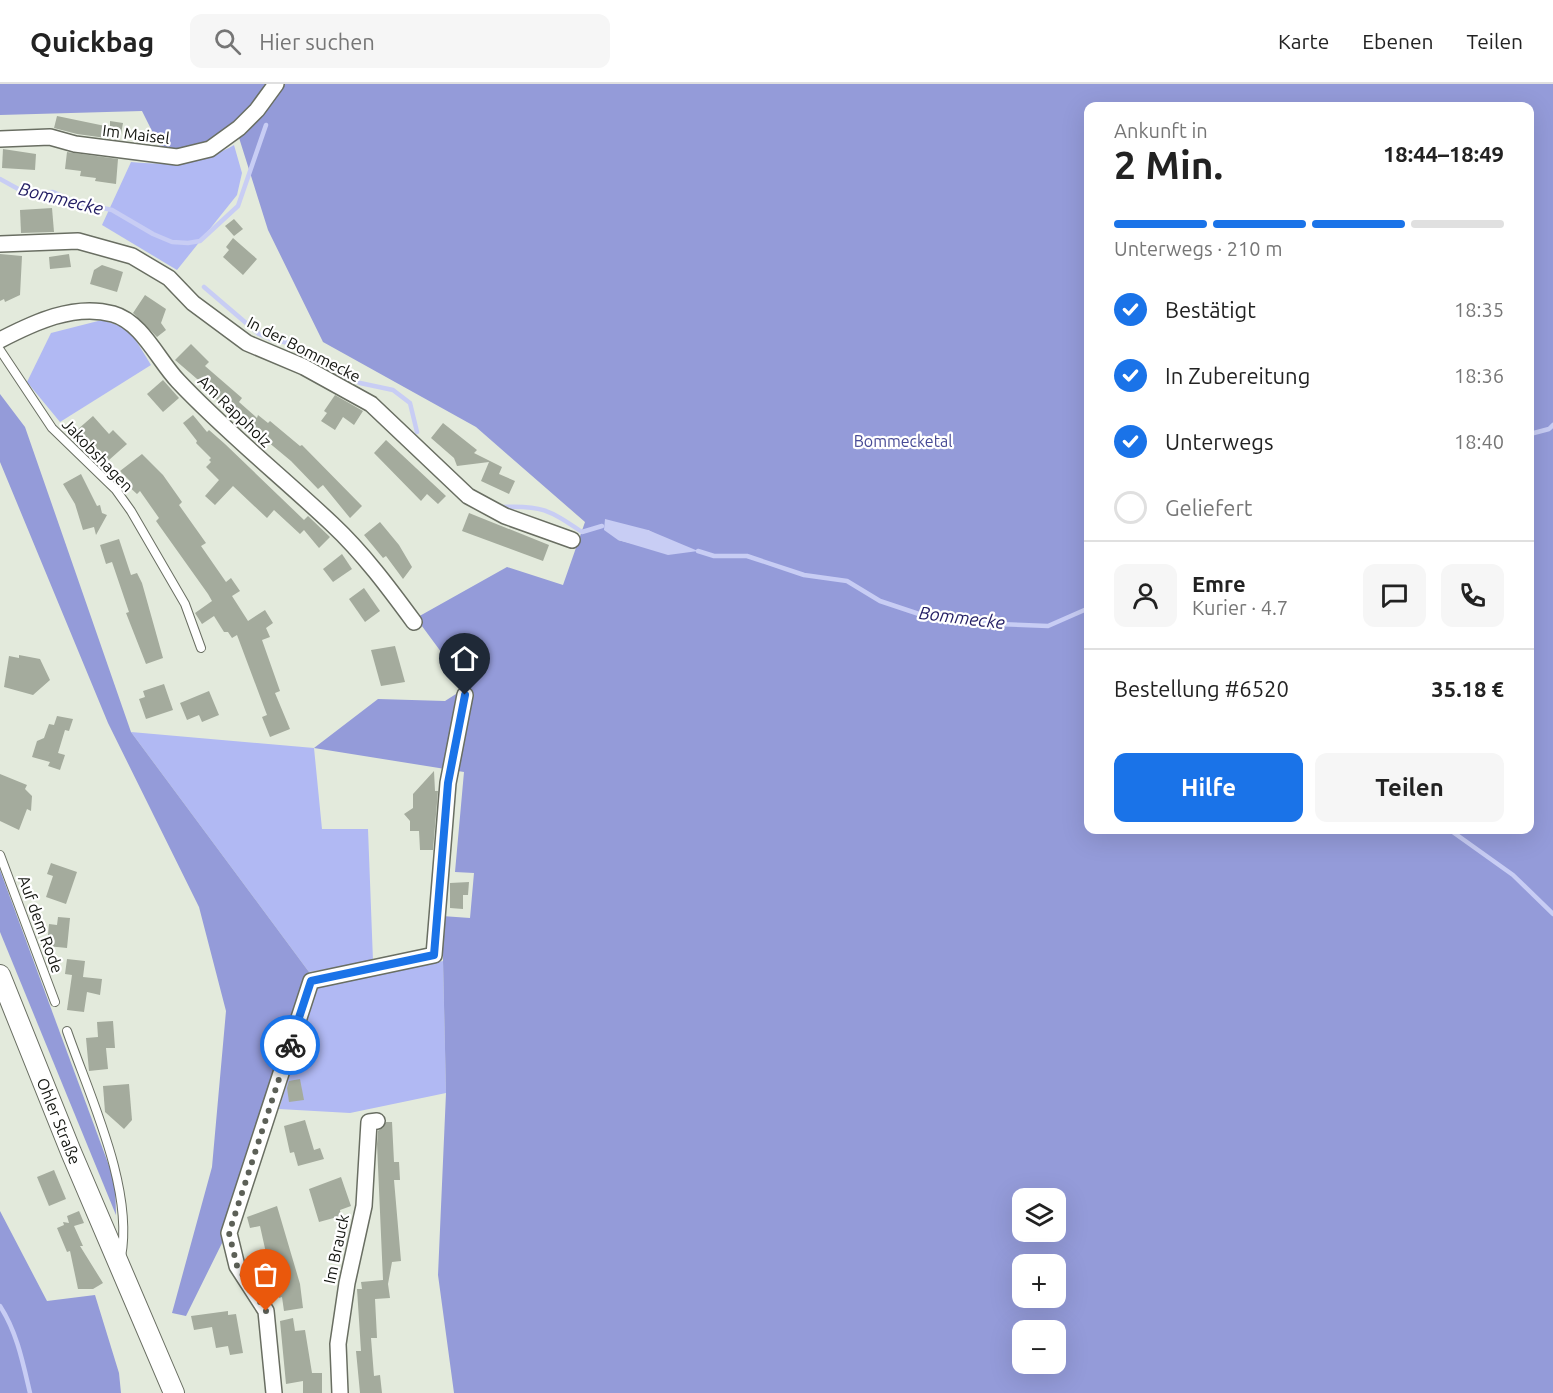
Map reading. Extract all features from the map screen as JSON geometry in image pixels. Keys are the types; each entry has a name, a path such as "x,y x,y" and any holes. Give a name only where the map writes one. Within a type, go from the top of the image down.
{"street":[{"name":"Im Maisel","path":"0,140 50,137 75,144 177,157 210,149 225,139 257,110 276,84"},
{"name":"In der Bommecke","path":"0,244 78,241 132,256 169,278 193,303 247,343 304,367 371,404 468,496 505,516 572,540"},
{"name":"Am Rappholz","path":"0,340 56,316 75,311 100,311 128,320 188,391 346,539 381,576 414,622"},
{"path":"274,1393 266,1311 237,1266 229,1233 311,981 434,955 448,783 465,695"},
{"name":"Ohler Straße","path":"0,975 174,1393"},
{"name":"Im Brauck","path":"340,1393 338,1344 346,1283 364,1206 369,1122 377,1121"}],"lane":[{"name":"Jakobshagen","path":"0,350 52,428 116,490 131,511 185,604 201,648"},
{"name":"Auf dem Rode","path":"0,855 55,1002"},
{"path":"67,1031 120,1183 125,1234 121,1269"}],"shaded area":[{"path":"234,145 242,173 237,195 177,270 102,225 131,162 159,164 184,162 208,157"},
{"path":"102,320 129,329 151,365 60,422 27,382 51,333"},
{"path":"605,519 648,530 698,551 668,555 618,540 604,530"},
{"path":"131,732 314,748 322,829 368,829 373,961 309,972"},
{"path":"443,961 446,1093 350,1113 279,1109 317,987"}],"green space":[{"name":"Bommecketal","path":"0,84 1553,84 1553,1393 454,1393 438,1275 446,1093 442,916 470,918 474,873 455,872 464,772 314,748 378,699 445,701 467,687 416,618 507,567 563,585 585,522 476,427 323,342 268,230 235,125 209,142 192,149 172,151 161,149 142,111 0,115","holes":["648,530 661,537 646,547 618,540"]},
{"path":"0,394 25,427 131,732 309,972 225,1237 186,1316 172,1313 212,1167 226,1011 199,907 108,723 0,462"},
{"path":"0,870 115,1182 116,1215 0,932"},
{"path":"0,1211 47,1301 95,1295 119,1373 121,1393 0,1393"}],"building":[{"path":"57,116 110,127 110,121 123,123 120,140 54,128"},
{"path":"3,149 36,154 35,170 2,168"},
{"path":"67,152 118,159 116,184 95,181 96,178 80,176 81,171 65,169"},
{"path":"52,208 54,232 21,233 20,210"},
{"path":"234,219 243,229 234,236 225,226"},
{"path":"233,238 257,259 243,275 223,257 229,250 226,247"},
{"path":"0,254 22,256 20,295 5,302 4,299 0,301"},
{"path":"69,254 71,267 50,269 49,257"},
{"path":"102,265 123,272 117,292 90,284 94,270"},
{"path":"145,295 166,309 161,323 166,330 157,337 133,313"},
{"path":"191,344 209,362 205,366 242,398 239,402 257,418 258,415 268,423 270,421 300,446 302,445 362,506 350,518 323,485 318,489 291,461 209,393 211,391 175,360"},
{"path":"163,380 179,398 163,412 147,394"},
{"path":"335,395 363,411 354,425 343,417 335,430 321,421 327,413 324,411"},
{"path":"193,415 207,432 209,430 225,444 304,520 308,516 330,537 319,548 304,530 300,534 274,510 267,518 233,486 215,505 205,496 219,480 206,467 211,462 209,460 211,458 196,443 197,441 183,423"},
{"path":"93,416 109,434 113,430 127,444 109,460 77,430"},
{"path":"443,423 477,450 474,453 502,467 499,474 515,481 509,494 481,481 489,462 457,466 454,458 431,438"},
{"path":"386,440 446,496 438,504 427,494 421,501 374,453"},
{"path":"142,454 163,475 182,502 179,505 206,543 201,546 226,582 231,578 240,591 232,596 248,621 265,610 273,623 266,628 270,637 262,640 280,691 275,693 290,729 270,737 262,717 267,715 237,635 232,638 228,632 224,632 214,616 202,624 195,613 212,601 156,521 159,518 140,491 137,494 127,485 131,482 120,471"},
{"path":"81,474 97,506 100,505 102,513 107,515 96,535 94,527 83,530 75,504 63,484"},
{"path":"469,513 549,545 543,561 462,531"},
{"path":"380,522 399,545 412,567 403,579 386,556 383,558 364,535"},
{"path":"119,539 131,575 137,573 142,583 163,658 146,664 126,613 129,612 112,562 106,564 100,545"},
{"path":"342,554 352,569 333,582 323,569"},
{"path":"364,588 380,611 365,622 349,599"},
{"path":"395,646 405,682 381,686 371,650"},
{"path":"19,655 40,659 50,680 33,695 4,687 9,656 19,658"},
{"path":"164,684 173,710 146,719 139,699 145,697 143,691"},
{"path":"209,691 219,715 202,722 199,715 187,720 180,703"},
{"path":"57,716 73,719 69,731 65,730 58,753 65,755 60,770 48,766 50,762 32,757 37,741 44,738 49,724 54,725"},
{"path":"434,771 435,791 438,791 433,850 420,850 419,831 410,831 410,821 404,814 413,808 413,794"},
{"path":"0,774 27,785 25,789 32,796 31,811 27,809 19,830 0,821"},
{"path":"51,863 77,872 66,904 46,897 53,876 47,874"},
{"path":"469,882 468,895 463,895 463,909 450,908 450,883"},
{"path":"58,917 70,918 67,948 47,946 49,924 57,925"},
{"path":"67,959 85,961 83,977 102,979 100,995 87,992 84,1012 67,1010 72,975 65,974"},
{"path":"113,1021 115,1048 106,1048 108,1069 89,1071 86,1038 98,1037 97,1022"},
{"path":"300,1079 304,1100 289,1102 287,1088 289,1081"},
{"path":"129,1084 132,1120 124,1129 105,1112 103,1086"},
{"path":"305,1120 314,1150 320,1148 324,1159 298,1166 294,1152 290,1153 284,1126"},
{"path":"386,1122 392,1122 394,1162 399,1162 400,1180 394,1180 401,1261 392,1262 388,1284 390,1298 375,1299 377,1338 371,1338 374,1376 380,1375 382,1393 360,1393 356,1351 361,1351 357,1289 362,1289 361,1282 383,1280 377,1144 378,1131"},
{"path":"54,1170 66,1199 49,1206 37,1177"},
{"path":"341,1177 351,1206 340,1210 341,1216 319,1222 309,1189"},
{"path":"277,1206 300,1284 303,1308 284,1311 282,1297 279,1298 277,1288 274,1289 260,1226 250,1228 247,1217"},
{"path":"79,1211 84,1223 74,1226 83,1246 80,1246 103,1283 93,1289 78,1289 70,1251 67,1252 57,1228 64,1225 63,1222 69,1223 67,1216"},
{"path":"228,1311 228,1315 236,1314 243,1353 230,1355 228,1346 216,1348 212,1327 194,1330 191,1316"},
{"path":"293,1318 295,1331 305,1330 312,1373 322,1373 322,1393 303,1393 303,1381 286,1384 280,1321"}],"waterway":[{"name":"Bommecke","path":"0,179 20,190 33,193 53,192 76,202 112,210 153,234 172,242 200,241 238,206 266,125"},
{"name":"Bommecke","path":"204,287 259,334 297,345 346,377 360,383 393,390 410,403 417,432"},
{"name":"Bommecke","path":"1534,433 1549,429 1553,425"},
{"name":"Bommecke","path":"502,507 545,510 582,532 602,526"},
{"name":"Bommecke","path":"698,551 714,556 747,556 804,575 847,581 880,601 922,615 959,617 997,624 1048,626 1084,610"},
{"path":"1456,834 1513,875 1553,914"},
{"name":"Bommecke","path":"0,1306 15,1337 30,1393"}],"way so far":[{"path":"266,1311 237,1266 229,1233 290,1045"}],"route":[{"path":"290,1045 311,981 383,968 434,955 448,783 465,695"}]}
